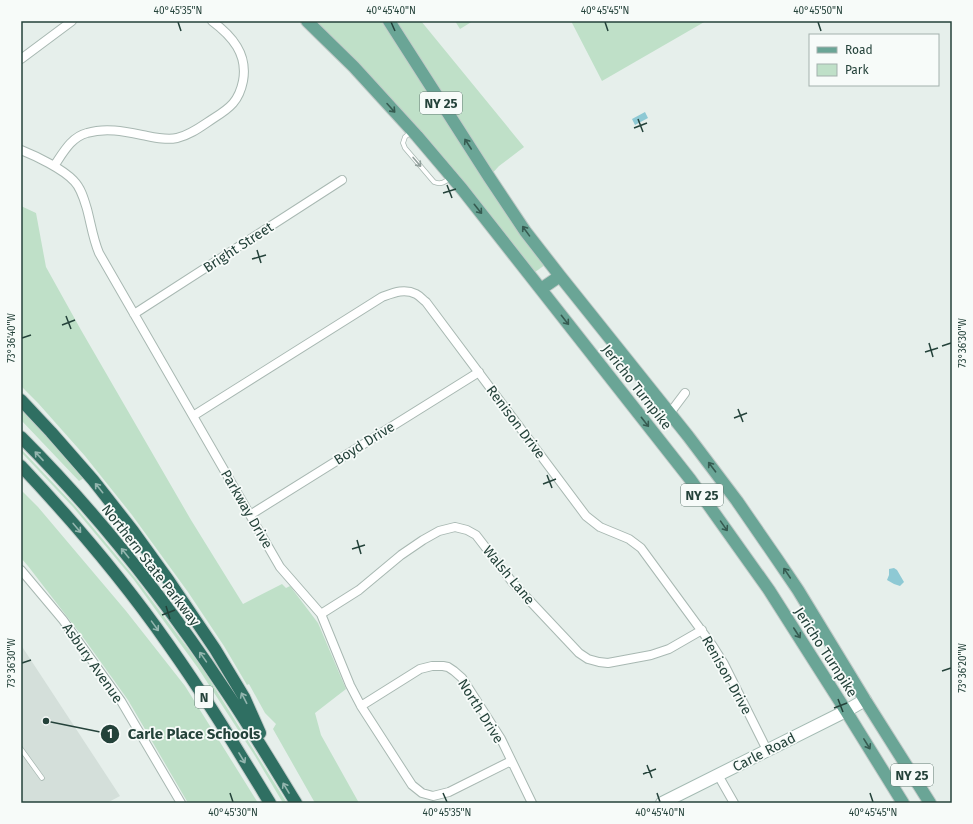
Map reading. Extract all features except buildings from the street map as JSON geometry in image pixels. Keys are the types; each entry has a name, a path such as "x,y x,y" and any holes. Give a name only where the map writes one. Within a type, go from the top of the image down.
{"highway":[{"path":"21,400 93,480 174,587 215,649 244,697 277,772"},
{"name":"Northern State Parkway","path":"21,437 90,511 169,610 224,688 296,803"},
{"name":"N","path":"21,466 102,558 168,643 207,700 270,803"},
{"path":"21,470 33,478"}],"main road":[{"name":"Jericho Turnpike","path":"307,21 354,67 451,177 493,228 690,479 769,590 903,803"},
{"path":"316,21 354,67"},
{"name":"Jericho Turnpike","path":"389,21 525,231 670,413 737,501 778,559 930,803"},
{"path":"541,289 560,276"}],"street":[{"path":"21,59 72,21"},
{"path":"54,166 70,143 86,133 116,130 164,139 176,138 188,135 228,109 237,99 242,88 244,62 240,51 233,40 212,21"},
{"name":"Parkway Drive","path":"21,150 54,166 74,181 80,189 99,254 280,566 320,614 350,685 361,706 412,785 422,793 434,796 449,792 511,761"},
{"name":"Bright Street","path":"134,314 342,180"},
{"name":"Renison Drive","path":"193,416 382,297 399,291 416,294 426,302 586,516 600,527 629,539 641,548 702,630 724,664 767,750"},
{"name":"Boyd Drive","path":"250,515 479,372"},
{"path":"670,413 685,393"},
{"name":"Walsh Lane","path":"320,614 359,590 423,540 439,531 455,527 467,530 476,535 513,583 580,653 588,659 608,663 651,655 669,649 702,630"},
{"name":"Asbury Avenue","path":"21,570 63,620 121,702 181,803"},
{"name":"North Drive","path":"361,706 420,669 432,666 448,667 462,678 500,739 532,803"},
{"name":"Carle Road","path":"662,803 846,711 865,700"},
{"path":"718,775 734,803"}],"lane":[{"path":"412,131 403,143 405,148 434,182 444,182 451,177"},
{"path":"21,749 42,778"}],"shaded area":[{"path":"21,645 120,796 107,803 21,803"}],"green space":[{"path":"316,21 421,21 524,147 499,166 489,177 549,262 531,275"},
{"path":"455,21 473,21 460,29"},
{"path":"571,21 706,21 602,81"},
{"path":"21,206 36,213 46,267 191,520 243,604 282,584 286,588 290,586 318,623 346,689 315,713 321,735 359,803 315,803 273,729 276,724 265,713 249,684 247,685 224,646 188,592 132,515 85,456 21,386"},
{"path":"21,406 84,478 79,481 21,420"},
{"path":"21,449 75,506 136,579 201,666 287,803 283,803 255,756 198,668 134,580 73,507 21,452"},
{"path":"21,490 38,507 126,611 185,686 258,803 188,803 128,700 85,640 21,558"}],"water":[{"path":"645,112 648,118 635,125 632,119"},
{"path":"894,568 897,570 904,582 900,586 887,580 889,569"}],"place":[{"name":"Carle Place Schools","path":"46,721"}]}
